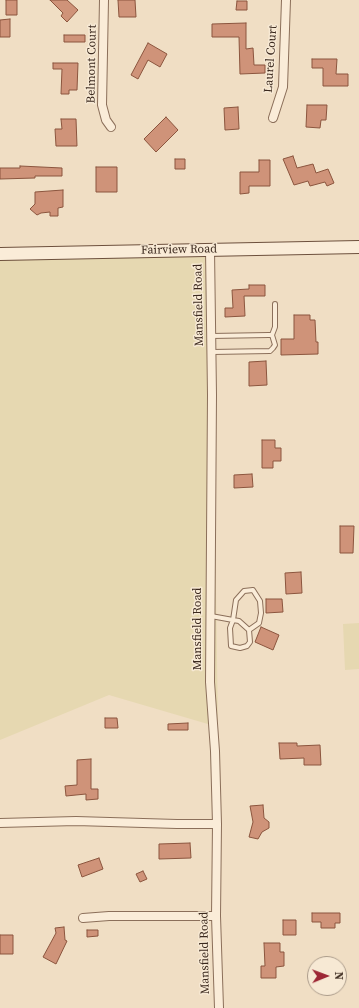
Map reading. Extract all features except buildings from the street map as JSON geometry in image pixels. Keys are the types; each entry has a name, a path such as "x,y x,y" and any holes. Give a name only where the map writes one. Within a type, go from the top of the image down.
{"main road":[{"name":"Fairview Road","path":"0,254 359,247"}],"street":[{"name":"Belmont Court","path":"104,0 102,105 106,120 111,127"},
{"name":"Laurel Court","path":"273,118 283,87 286,0"},
{"name":"Mansfield Road","path":"210,250 212,352 210,682 218,824 216,916 219,1008"},
{"path":"0,823 76,821 218,824"},
{"path":"83,918 109,916 216,916"}],"lane":[{"path":"212,352 270,351 275,345 272,336 275,327 275,304"},
{"path":"211,336 272,336"},
{"path":"210,616 233,620 239,621 249,630 250,642 247,646 240,648 232,646 230,628 233,620 236,600 244,591 253,590 260,601 261,613 259,622 249,630"}],"shaded area":[{"path":"211,250 218,727 109,695 0,740 0,255"},
{"path":"359,623 359,669 345,670 343,624"}]}
